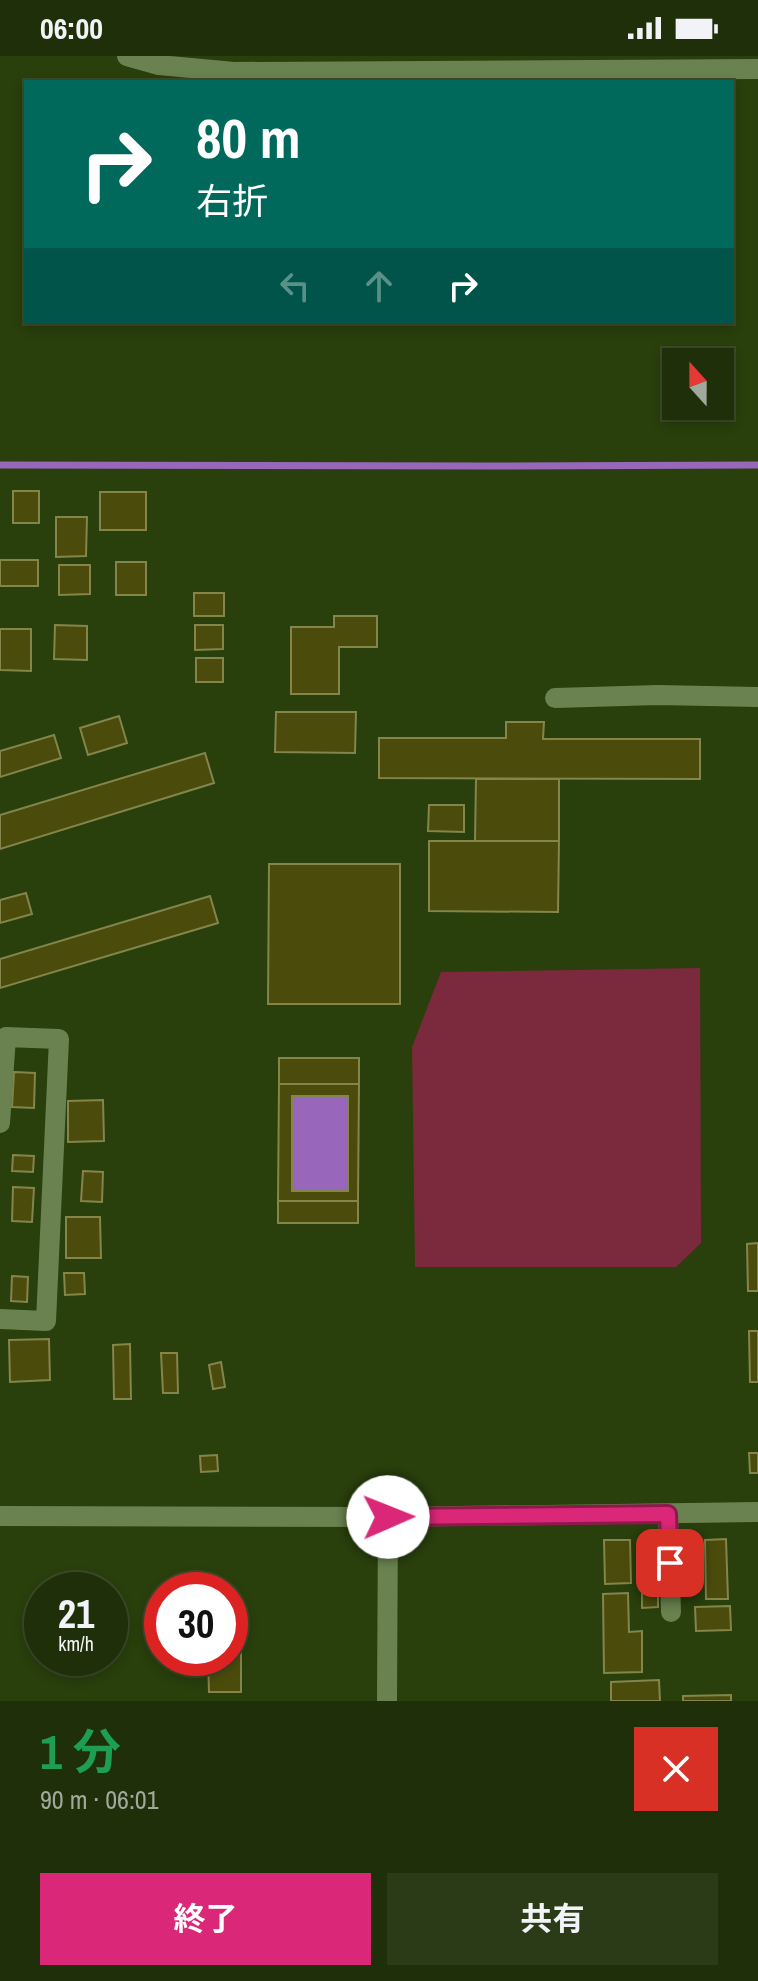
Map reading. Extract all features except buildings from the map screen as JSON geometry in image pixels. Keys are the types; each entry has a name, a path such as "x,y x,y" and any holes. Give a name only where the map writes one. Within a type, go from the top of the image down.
{"street":[{"path":"127,56 159,65 234,72 758,69"},
{"path":"555,698 658,695 758,697"},
{"path":"0,1123 6,1037 59,1039 46,1321 0,1319"},
{"path":"0,1516 388,1517 758,1512"},
{"path":"668,1514 671,1612"},
{"path":"387,1701 388,1517"}],"shaded area":[{"path":"700,968 701,1243 676,1267 415,1267 412,1047 441,972"},
{"path":"292,1096 348,1096 348,1191 292,1191"}],"waterway":[{"path":"0,465 758,465"}],"route":[{"path":"388,1517 668,1514 670,1563"}]}
